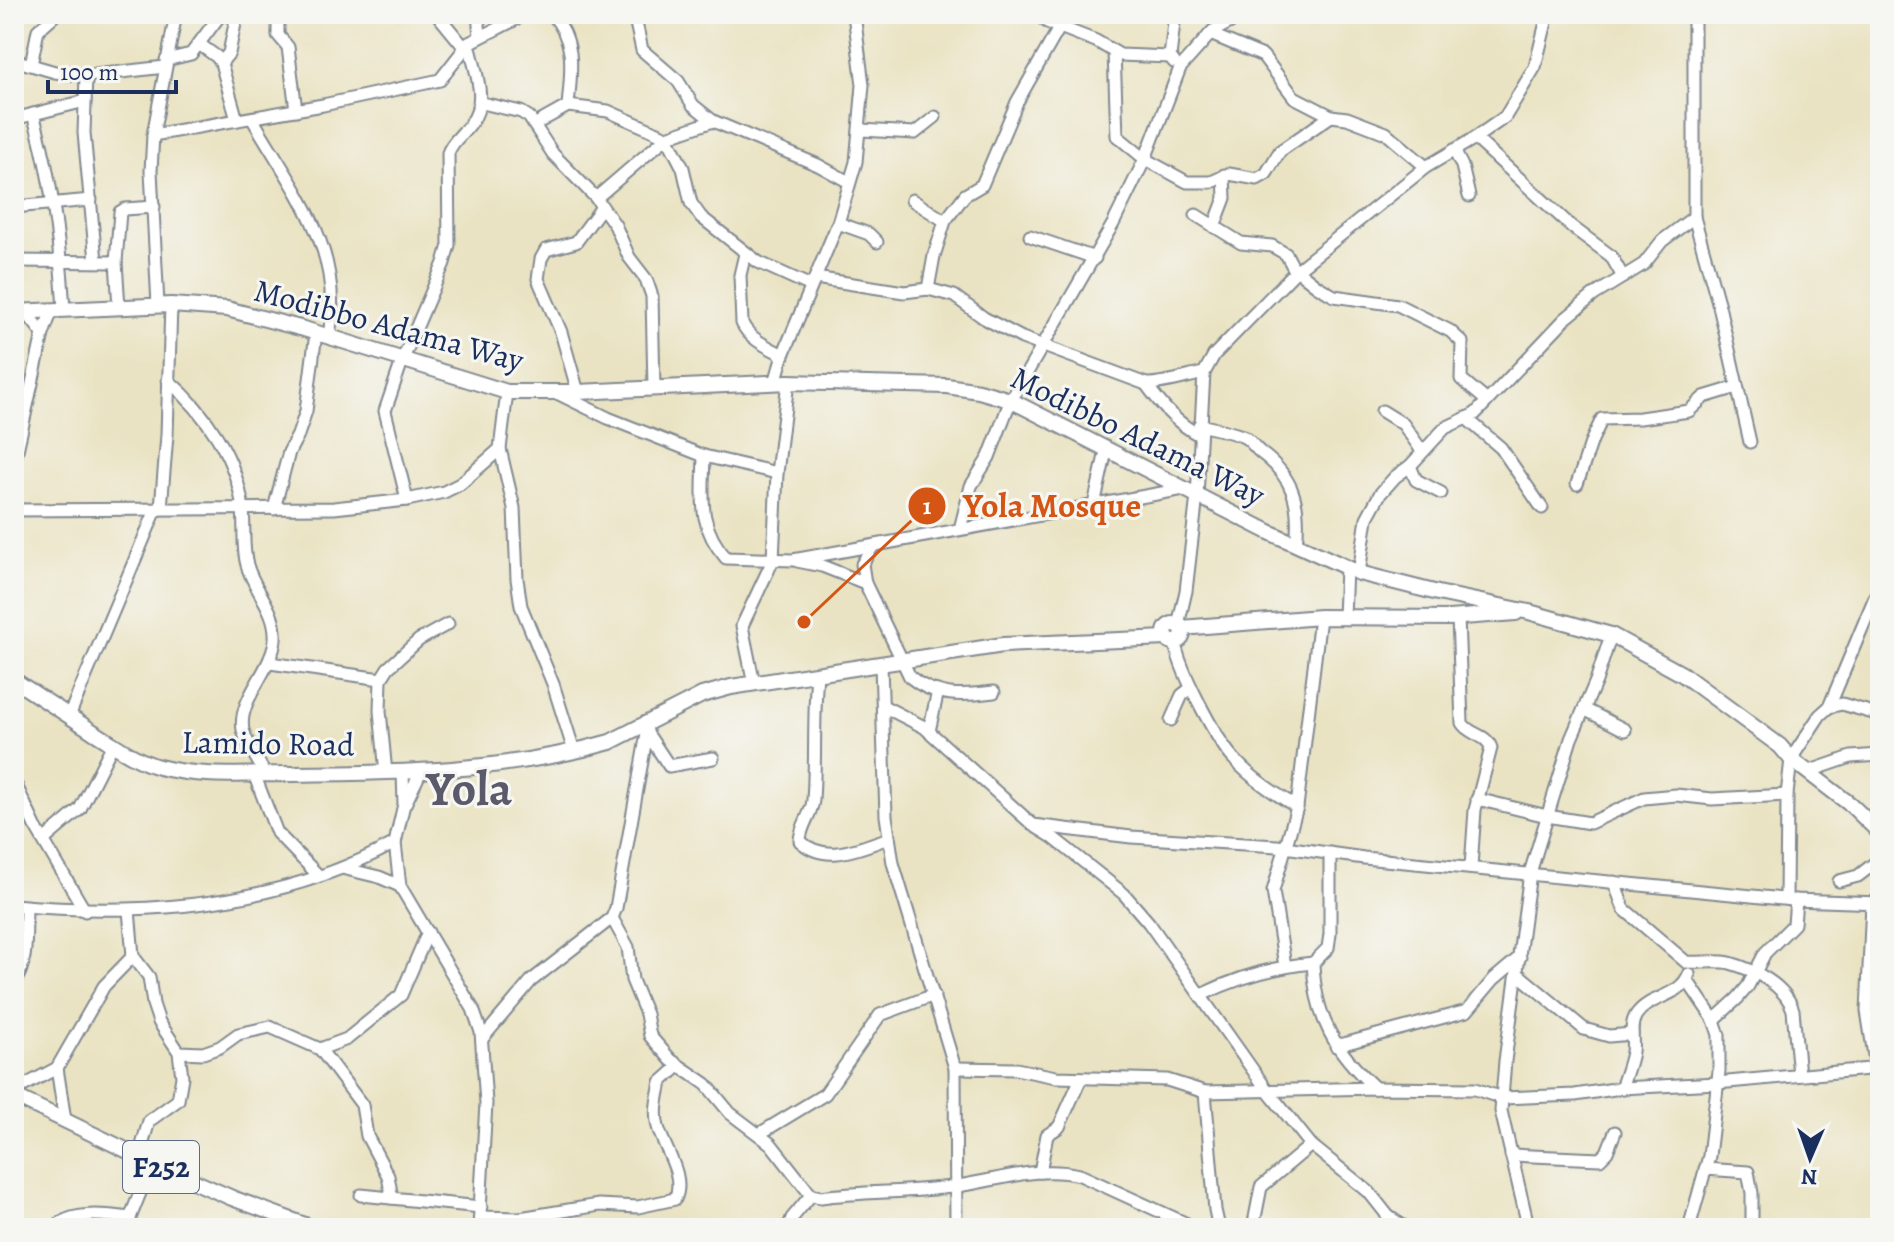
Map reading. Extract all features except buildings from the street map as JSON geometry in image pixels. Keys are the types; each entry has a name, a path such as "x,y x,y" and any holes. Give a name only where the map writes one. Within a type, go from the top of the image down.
{"main road":[{"name":"Modibbo Adama Way","path":"20,312 164,305 227,309 507,392 557,393 781,382 947,386 979,391 1010,402 1352,570 1611,635 1682,674 1780,746 1791,759 1851,805 1880,833"},
{"path":"1175,633 1211,626 1320,617 1458,618 1529,612"},
{"name":"Lamido Road","path":"15,684 157,767 190,772 260,774 386,773 520,762 574,751 646,728 702,695 754,684 1003,645 1145,639 1175,633"},
{"name":"F252","path":"14,1093 146,1160 232,1198 313,1228"}],"street":[{"path":"31,65 35,36 56,14"},
{"path":"161,508 168,380 154,207 153,135 176,14"},
{"path":"14,60 55,72 86,76 166,64 191,54 221,14"},
{"path":"221,63 229,53 237,14"},
{"path":"278,14 278,35 288,47 296,110"},
{"path":"437,14 464,47 526,14"},
{"path":"478,14 480,36"},
{"path":"552,14 564,27 570,44 568,106"},
{"path":"634,14 642,50 678,81 693,105 713,121 818,165 849,182"},
{"path":"754,684 742,626 773,560 783,355 838,223 856,162 861,130 863,85 854,14"},
{"path":"1037,14 1047,22 1096,41 1114,52 1139,58 1170,57"},
{"path":"928,289 945,221 965,195 982,185 1017,102 1067,14"},
{"path":"1175,14 1170,57 1180,68"},
{"path":"960,529 971,486 989,457 1010,402 1095,258 1145,159 1180,68 1210,34 1246,14"},
{"path":"1297,807 1261,785 1231,756 1191,688 1176,655 1175,633 1186,591 1191,492 1204,373 1221,347 1297,270 1426,167 1505,117 1535,67 1548,14"},
{"path":"1694,14 1694,217 1750,442"},
{"path":"1210,34 1263,56 1294,97 1331,116 1347,118 1386,133 1426,167"},
{"path":"153,135 440,80 469,43"},
{"path":"407,500 385,411 449,245 448,153 482,103 469,43"},
{"path":"199,44 221,63 237,120"},
{"path":"1114,52 1117,136 1145,159 1187,182 1211,182 1224,175 1257,179 1266,174 1280,151 1331,116"},
{"path":"86,76 84,133 96,261"},
{"path":"14,119 85,101"},
{"path":"482,103 521,112 529,117 553,154 599,203 615,225 629,257 646,279 652,296 654,388"},
{"path":"534,125 568,106 608,111 667,137 688,178 694,210 745,254 813,282 904,292 928,289 954,296 1004,329 1146,384 1162,384 1204,373"},
{"path":"14,464 43,334 58,310 61,261 45,157 33,114"},
{"path":"861,130 915,133 935,117"},
{"path":"252,118 321,238 329,263 333,295 306,411 289,452 274,509"},
{"path":"578,392 561,332 541,287 538,272 546,250 576,242 599,203 667,137 713,121"},
{"path":"1475,138 1572,227 1611,256 1623,277"},
{"path":"1454,150 1462,166 1469,196"},
{"path":"1214,227 1225,198 1224,175"},
{"path":"14,207 91,200"},
{"path":"912,200 945,221"},
{"path":"119,307 116,262 121,210 154,207"},
{"path":"1196,215 1241,243 1272,246 1286,254 1297,270 1334,296 1398,305 1450,331 1462,342 1461,379 1487,401"},
{"path":"1344,617 1352,570 1367,518 1380,494 1445,428 1475,414 1565,319 1594,295 1644,264 1662,241 1694,217"},
{"path":"838,223 869,234 877,242"},
{"path":"1030,236 1095,258"},
{"path":"745,254 740,275 742,323 745,330 760,342 783,355"},
{"path":"14,261 116,262"},
{"path":"20,312 43,334"},
{"path":"168,380 191,400 220,442 232,468 242,508 247,566 273,618 275,636 270,663 242,719 277,833 318,875"},
{"path":"1146,384 1166,412 1180,424 1246,437 1268,456 1292,484 1298,528 1296,545"},
{"path":"1577,484 1602,419 1640,418 1689,411 1704,397 1737,387"},
{"path":"507,392 500,449 514,508 521,606 553,684 574,751"},
{"path":"557,393 608,418 704,456 777,473"},
{"path":"1382,411 1403,424 1422,451"},
{"path":"1466,418 1501,448 1542,508"},
{"path":"14,510 334,508 407,500 444,492 460,484 500,449"},
{"path":"1094,505 1106,451"},
{"path":"704,456 702,512 706,527 726,558 793,560 1094,505 1191,492"},
{"path":"1410,466 1416,480 1441,493"},
{"path":"69,716 155,512 161,508"},
{"path":"873,546 862,564 865,583 910,677 949,696 994,692"},
{"path":"793,560 822,566 865,583"},
{"path":"1714,1020 1748,986 1765,953 1794,924 1787,795 1791,759 1820,715 1829,707 1880,585"},
{"path":"1285,966 1273,891 1297,807 1320,617"},
{"path":"1458,618 1462,723 1486,740 1491,748 1477,799 1471,867"},
{"path":"386,773 380,711 381,679 388,668 419,640 448,624"},
{"path":"1526,1228 1501,1111 1530,873 1571,739 1611,635"},
{"path":"270,663 381,679"},
{"path":"881,665 886,816 893,863 955,1068 956,1228"},
{"path":"817,675 813,712 813,804 800,841 809,849 829,855 889,838"},
{"path":"1171,720 1182,695 1191,688"},
{"path":"929,731 938,691"},
{"path":"1829,707 1842,704 1880,715"},
{"path":"883,706 929,731 1033,825 1124,894 1149,923 1267,1090 1311,1145 1369,1192 1388,1222 1406,1228"},
{"path":"1584,709 1625,730"},
{"path":"646,728 669,766 713,758"},
{"path":"482,1039 531,981 612,918 646,728"},
{"path":"45,839 80,809 113,744"},
{"path":"1810,771 1851,757 1880,755"},
{"path":"421,771 404,804 395,843 400,886 473,1009 482,1039 486,1103 480,1217"},
{"path":"403,772 404,804"},
{"path":"14,781 35,826 85,911"},
{"path":"1477,799 1590,823 1644,798 1676,795 1712,799 1787,795"},
{"path":"955,1068 1016,1069 1056,1077 1167,1080 1205,1092 1475,1089 1502,1098 1575,1095 1621,1088 1717,1083 1878,1068 1867,1011 1876,903 1791,900 1287,847 1131,837 1033,825"},
{"path":"14,982 23,961 20,906 85,911 210,903 268,891 342,868 395,843"},
{"path":"1201,995 1231,980 1264,969 1313,963 1328,948 1330,853"},
{"path":"1839,881 1858,876 1880,859"},
{"path":"342,868 400,886"},
{"path":"1614,882 1624,909 1686,962 1728,963 1772,982 1790,1001 1793,1010 1799,1075"},
{"path":"54,1228 84,1216 107,1215 130,1223 146,1160 149,1121 178,1100 181,1084 179,1052 159,1022 149,977 133,956 129,910"},
{"path":"612,918 628,947 632,980 646,1014 650,1036 661,1051 706,1084 730,1113 771,1144 811,1195 821,1197 957,1186 1008,1175 1065,1172 1080,1175 1196,1228"},
{"path":"320,1049 347,1039 401,995 428,932"},
{"path":"14,1093 57,1068 104,986 133,956"},
{"path":"1336,1046 1467,1011 1494,979 1520,957"},
{"path":"1313,963 1322,1018 1349,1064 1375,1088"},
{"path":"1621,1088 1632,1052 1632,1023 1647,1002 1671,993 1687,980 1693,963"},
{"path":"1518,974 1584,1029 1609,1036 1632,1034"},
{"path":"1687,980 1714,1020 1719,1035 1717,1083 1705,1169 1689,1228"},
{"path":"759,1134 825,1094 880,1015 934,995"},
{"path":"179,1052 203,1053 220,1047 238,1034 270,1027 320,1049 362,1105 367,1136 388,1176 392,1198"},
{"path":"361,1195 392,1198 480,1217 520,1218 581,1206 638,1207 675,1199 679,1178 665,1146 656,1110 661,1082 679,1066"},
{"path":"57,1068 65,1120"},
{"path":"1040,1172 1047,1135 1059,1127 1081,1078"},
{"path":"1205,1092 1219,1228"},
{"path":"1511,1155 1600,1159 1607,1152 1615,1132"},
{"path":"1253,1228 1261,1187 1311,1145"},
{"path":"1705,1169 1748,1172 1752,1193 1752,1228"},
{"path":"788,1228 792,1218 811,1195"}],"place":[{"name":"Yola Mosque","path":"804,622"}],"district":[{"name":"Yola","path":"469,788"}]}
